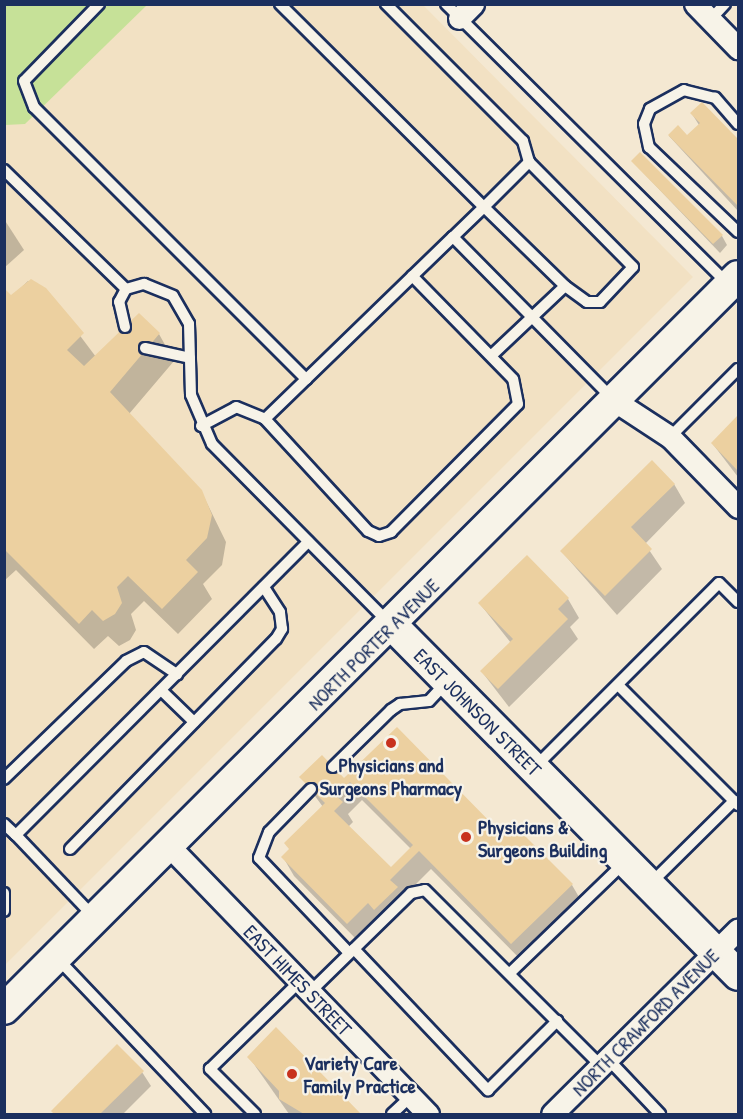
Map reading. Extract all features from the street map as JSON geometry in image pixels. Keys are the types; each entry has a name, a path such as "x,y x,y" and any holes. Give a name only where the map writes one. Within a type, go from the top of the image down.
{"main road":[{"name":"NORTH PORTER AVENUE","path":"4,1009 392,625 734,281"},
{"name":"EAST JOHNSON STREET","path":"392,625 738,975"}],"street":[{"path":"695,4 738,48"},
{"path":"615,401 670,437 738,507"},
{"name":"EAST HIMES STREET","path":"169,846 428,1114"},
{"name":"NORTH CRAWFORD AVENUE","path":"552,1114 738,929"}],"lane":[{"path":"99,4 24,81 34,107 306,379"},
{"path":"280,4 565,286 587,302 600,302 633,267 530,162 523,141 386,4"},
{"path":"710,20 725,4"},
{"path":"459,9 734,281"},
{"path":"738,124 715,98 684,90 650,109 644,124 649,147 738,232"},
{"path":"265,419 530,162"},
{"path":"4,170 126,289 119,302 125,327"},
{"path":"453,237 530,318 615,401"},
{"path":"201,426 236,407 265,419 340,504 379,536 391,532 518,404 513,379 492,355 412,276"},
{"name":"EAST JOHNSON STREET","path":"126,289 144,284 170,293 189,324 191,395 201,426 225,460 392,625"},
{"path":"492,355 565,286"},
{"path":"145,348 190,358"},
{"path":"670,437 738,369"},
{"path":"16,835 308,542"},
{"path":"534,768 719,583 738,602"},
{"path":"70,849 282,629 280,612 264,587"},
{"path":"4,779 126,661 144,652 177,674"},
{"path":"333,767 391,710 400,704 429,701 448,681"},
{"path":"618,685 736,804 649,886"},
{"path":"161,690 194,722"},
{"path":"311,789 268,832 259,858 488,1090 557,1021"},
{"path":"4,824 95,918"},
{"path":"510,973 626,861"},
{"path":"255,1114 210,1069 304,987 352,951 411,893 425,890 557,1021 660,1114"},
{"path":"4,893 4,910"},
{"path":"56,957 205,1114"},
{"path":"392,1114 410,1096"}],"shaded area":[{"path":"5,5 423,5 693,277 5,965"}],"green space":[{"path":"5,5 147,5 25,124 5,125"}],"building":[{"path":"702,102 738,139 738,206 668,135 678,125 687,135 700,123 690,113"},
{"path":"640,152 723,235 713,244 631,161"},
{"path":"31,279 46,288 84,333 67,350 84,366 139,313 160,333 110,392 202,490 212,515 207,538 186,560 198,572 162,609 128,576 117,587 122,603 115,614 103,621 92,610 79,624 4,549 4,288 11,295"},
{"path":"738,415 738,471 711,443"},
{"path":"652,460 675,484 631,527 652,549 605,596 560,551"},
{"path":"527,555 569,598 558,609 568,619 498,689 480,671 513,639 478,603"},
{"name":"Physicians & Surgeons Building","path":"397,727 500,832 511,822 573,884 511,944 419,851 390,880 398,887 374,910 368,903 347,924 281,857 289,849 284,843 325,803 299,777 322,755 344,778","holes":["350,782 413,845 391,867 334,811 343,802 336,796"]},
{"name":"Variety Care Family Practice","path":"276,1027 361,1114 304,1114 279,1099 279,1091 247,1057"},
{"path":"117,1044 144,1071 100,1114 54,1114 51,1111"}],"place":[{"name":"Physicians and Surgeons Pharmacy","path":"391,743"},
{"name":"Physicians & Surgeons Building","path":"466,837"},
{"name":"Variety Care Family Practice","path":"292,1074"}]}
